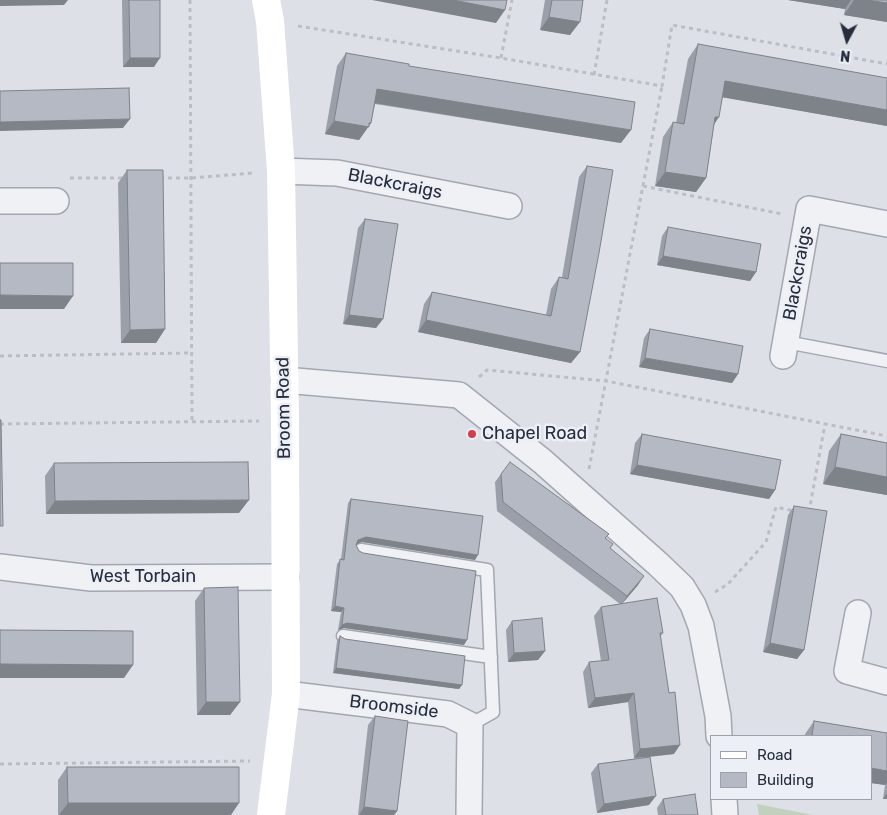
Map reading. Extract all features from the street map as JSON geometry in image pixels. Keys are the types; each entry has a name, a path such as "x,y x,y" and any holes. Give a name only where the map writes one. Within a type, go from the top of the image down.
{"street":[{"name":"Broom Road","path":"268,11 281,171 286,577 286,694 271,815"},
{"name":"Blackcraigs","path":"281,171 337,173 508,206"},
{"path":"0,201 56,202"},
{"name":"Blackcraigs","path":"785,349 809,209 887,224"},
{"path":"284,380 458,395 542,461 682,587 693,605 701,626 720,735"},
{"name":"West Torbain","path":"0,567 91,578 286,577"},
{"path":"858,613 847,671 887,682"},
{"name":"Broomside","path":"286,694 448,714 470,725"},
{"path":"470,725 470,815"},
{"path":"724,800 725,815"}],"lane":[{"path":"785,349 887,361"},
{"path":"361,550 487,570 493,712 470,725"},
{"path":"343,636 491,657"}],"path":[{"path":"190,0 192,423"},
{"path":"502,58 512,0"},
{"path":"594,75 607,0"},
{"path":"268,11 502,58 662,86"},
{"path":"584,498 672,25 887,64"},
{"path":"153,178 191,178 281,171"},
{"path":"56,202 69,178 134,178"},
{"path":"643,186 807,219"},
{"path":"0,356 192,353"},
{"path":"458,395 487,370 606,381 887,436"},
{"path":"0,424 285,421"},
{"path":"693,605 728,584 766,542 776,507 808,513 825,424"},
{"path":"0,764 278,760"}],"green space":[{"path":"757,804 813,815 759,815"}],"building":[{"path":"129,0 160,0 160,58 130,58"},
{"path":"453,0 507,0 505,10"},
{"path":"552,0 583,0 580,22 549,17"},
{"path":"867,0 887,0 887,3"},
{"path":"698,44 887,78 887,110 725,81 719,117 715,117 706,178 665,172 673,122 684,124"},
{"path":"346,53 409,64 409,66 635,102 631,130 377,89 369,127 334,121"},
{"path":"129,88 130,119 0,122 0,91"},
{"path":"587,166 613,170 580,352 426,320 432,292 551,316 559,277 568,279"},
{"path":"127,170 163,170 165,329 130,330"},
{"path":"365,219 398,224 383,319 349,315"},
{"path":"668,227 761,244 756,272 663,256"},
{"path":"0,263 73,263 73,296 0,295"},
{"path":"650,329 743,346 738,374 645,358"},
{"path":"1,420 3,526 0,526"},
{"path":"642,434 781,460 775,490 637,465"},
{"path":"841,434 887,443 887,477 835,467"},
{"path":"248,462 249,500 55,501 54,463"},
{"path":"510,462 609,534 605,538 613,544 610,548 644,576 627,596 503,502 501,474"},
{"path":"351,499 483,516 478,555 366,537 358,540 356,545 359,551 363,553 476,571 467,640 347,623 342,625 344,608 335,606 340,559 344,560"},
{"path":"794,506 827,511 804,650 770,643"},
{"path":"238,587 240,702 206,702 204,588"},
{"path":"657,598 663,633 660,633 669,693 675,692 680,745 640,749 634,693 595,698 589,662 609,660 601,607"},
{"path":"542,618 545,651 514,653 512,621"},
{"path":"0,630 133,631 133,665 0,664"},
{"path":"340,636 345,639 465,656 462,685 336,668"},
{"path":"375,716 408,721 397,811 364,807"},
{"path":"814,721 887,733 887,771 872,768 872,735 812,735"},
{"path":"650,757 656,796 604,804 598,764"},
{"path":"67,767 239,767 239,803 68,803"},
{"path":"695,794 698,815 666,815 663,799"}],"place":[{"name":"Chapel Road","path":"472,434"}]}
